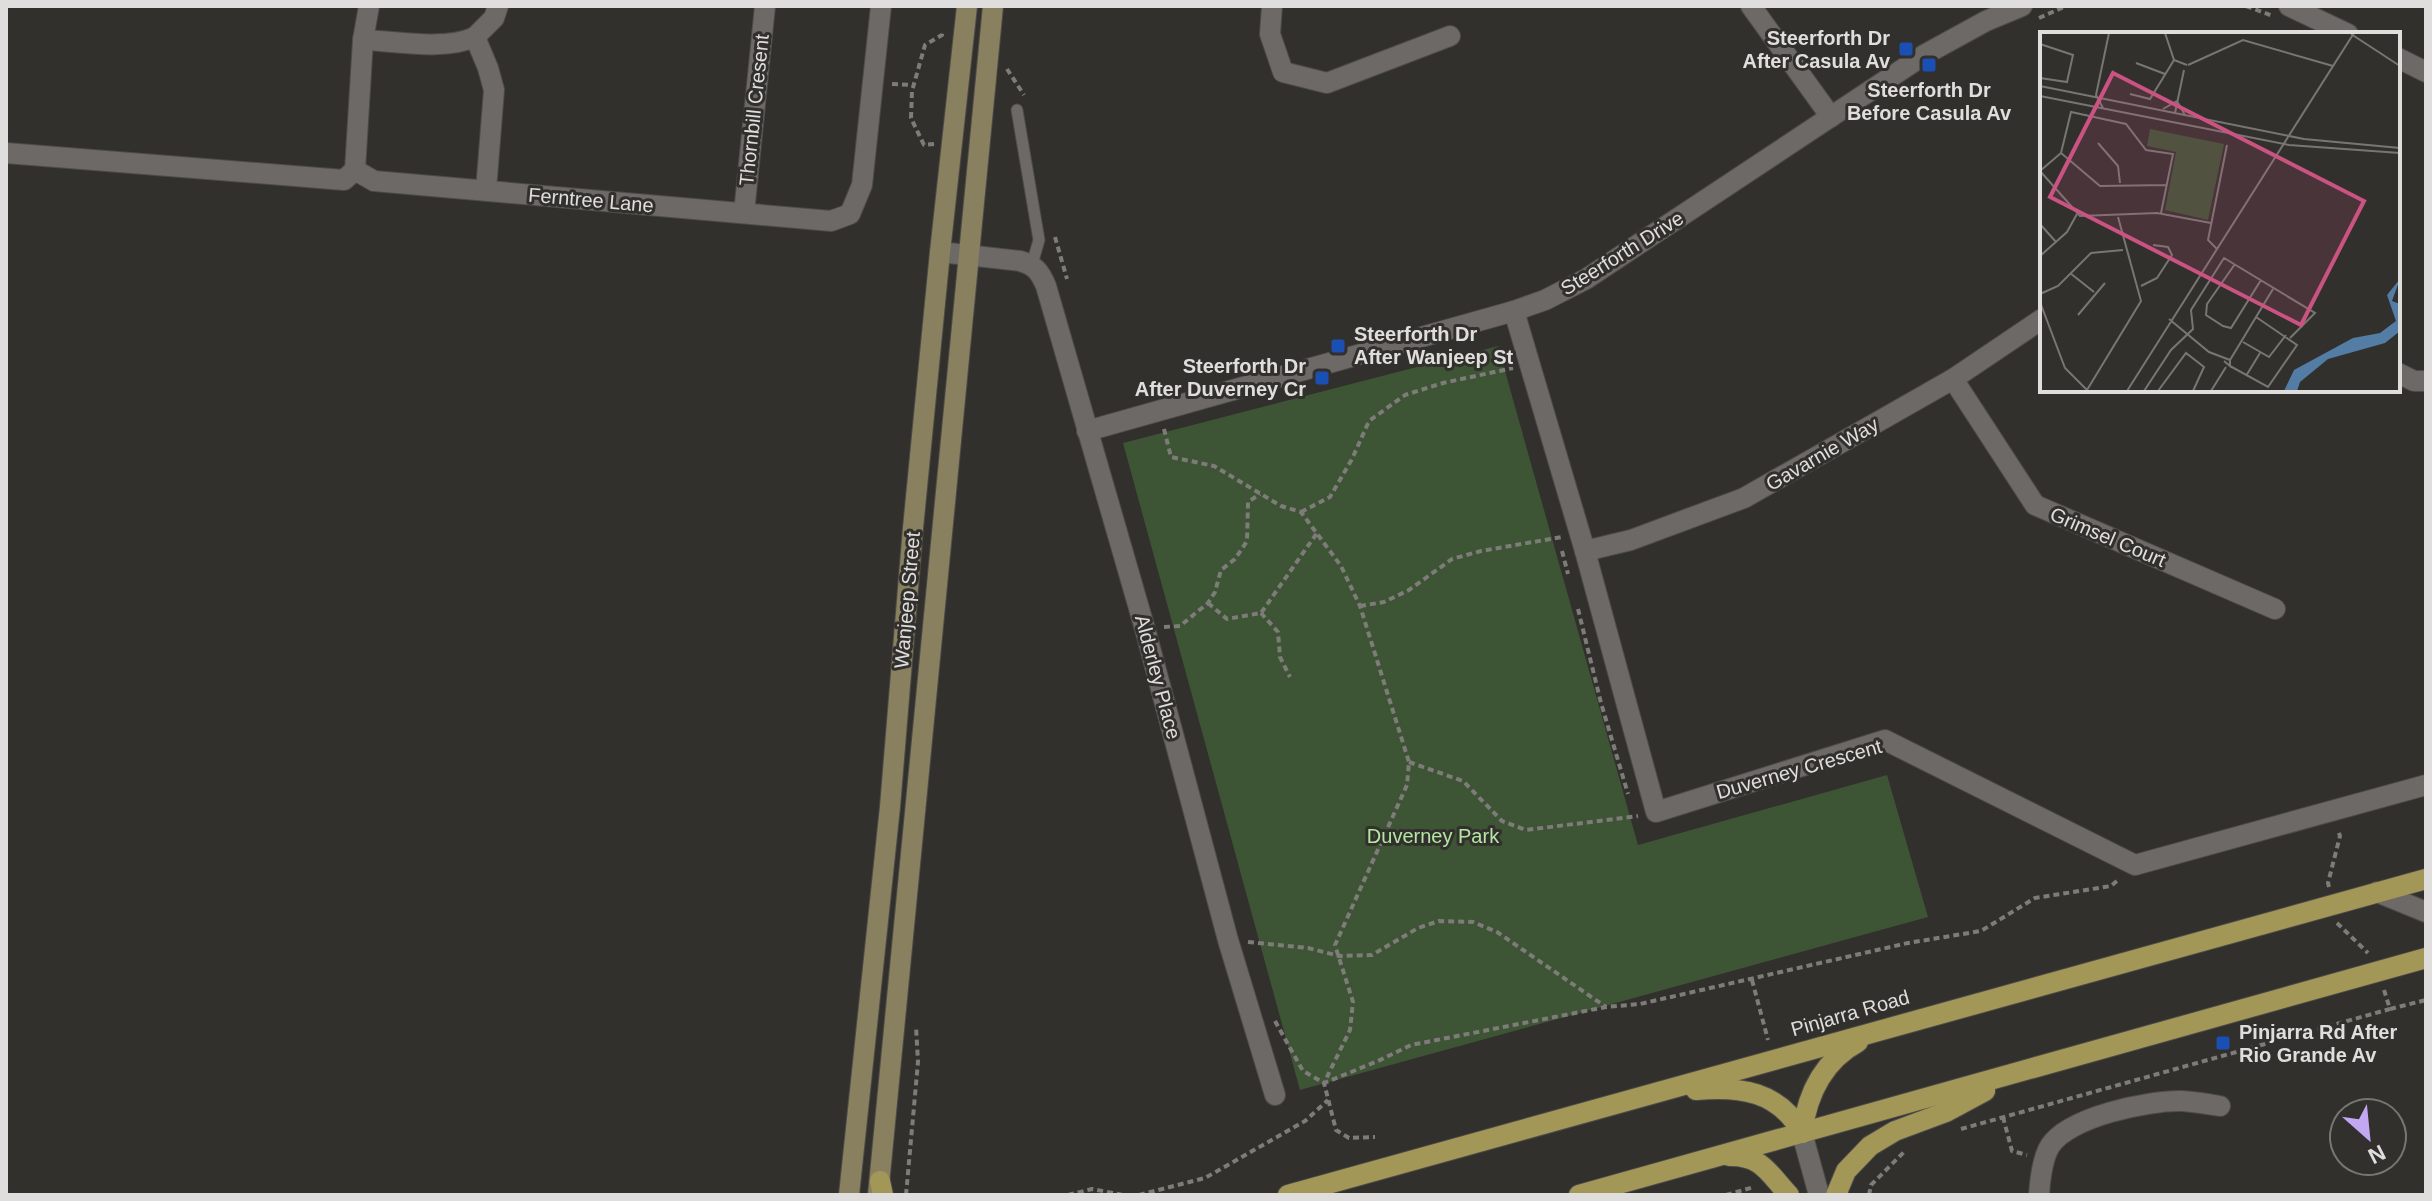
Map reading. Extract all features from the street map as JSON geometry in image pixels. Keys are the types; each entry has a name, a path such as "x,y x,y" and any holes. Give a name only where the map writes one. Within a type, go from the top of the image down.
{"main road":[{"name":"Wanjeep Street","path":"849,1195 872,996 913,528 967,6"},
{"name":"Wanjeep Street","path":"881,1190 993,6"},
{"name":"Pinjarra Road","path":"1288,1195 2426,879"},
{"path":"1579,1195 2426,958"},
{"path":"872,996 897,1000"},
{"path":"1802,1133 1805,1112 1822,1073 1845,1049 1883,1029"},
{"path":"1836,1195 1846,1171 1870,1146 1895,1131 1946,1112 2024,1071"},
{"path":"1646,1095 1718,1088 1744,1090 1787,1110 1802,1133"},
{"path":"1718,1157 1752,1158 1763,1165 1789,1195"}],"street":[{"path":"6,153 344,180 355,170 363,40 369,6"},
{"path":"363,40 464,42 475,37 494,18 498,6"},
{"name":"Thornbill Cresent","path":"744,213 765,6"},
{"name":"Ferntree Lane","path":"355,170 374,181 831,221 850,214 862,185 881,6"},
{"path":"1272,6 1270,34 1283,72 1327,83 1450,36"},
{"path":"1751,6 1831,117"},
{"name":"Steerforth Drive","path":"1087,431 1545,300 1586,279 1951,39 2022,6"},
{"path":"2289,6 2344,32"},
{"path":"475,37 494,90 486,190"},
{"path":"2400,59 2426,72"},
{"path":"940,252 1032,264"},
{"name":"Alderley Place","path":"1032,264 1040,272 1046,286 1145,629 1228,940 1275,1095"},
{"name":"Duverney Crescent","path":"1514,311 1582,542 1656,812 1885,740 2135,865"},
{"name":"Gavarnie Way","path":"1582,542 1631,540 1744,498 1953,379 2040,320"},
{"path":"2400,374 2414,381 2426,381"},
{"name":"Grimsel Court","path":"1953,379 2035,505 2275,609"},
{"path":"2135,865 2426,785"},
{"path":"2377,892 2426,912"},
{"path":"2039,1195 2048,1148 2064,1129 2152,1103 2182,1101 2220,1106"},
{"path":"1802,1133 1819,1195"}],"lane":[{"path":"1017,110 1039,240 1032,264"}],"path":[{"path":"940,144 924,145 911,118 912,91 925,45 942,35 945,26"},
{"path":"1006,68 1030,105"},
{"path":"1055,235 1067,280"},
{"path":"1301,512 1330,497 1369,421 1405,395 1443,383 1514,368"},
{"path":"1159,411 1171,457 1214,466 1281,506 1301,512 1341,566 1360,606 1409,762 1407,785 1335,945 1353,1002 1350,1030 1324,1083 1336,1130 1349,1138 1375,1137"},
{"path":"1145,629 1180,626 1208,603 1215,592 1221,570 1235,559 1247,541 1248,502 1260,494"},
{"path":"1208,603 1227,619 1261,613 1317,533"},
{"path":"1558,538 1570,581"},
{"path":"1360,606 1384,602 1409,590 1452,559 1558,538 1582,542"},
{"path":"1578,609 1629,796"},
{"path":"1261,613 1278,632 1280,657 1290,677"},
{"path":"1409,762 1463,781 1502,821 1526,830 1644,814 1637,805"},
{"path":"1324,1083 1411,1045 1606,1007 1640,1004 1908,943 1981,931 2035,898 2111,886 2135,865"},
{"path":"1228,940 1308,948 1339,956 1372,955 1418,928 1439,921 1473,922 1497,932 1606,1007"},
{"path":"1752,979 1768,1040"},
{"path":"1139,1195 1205,1178 1305,1121 1328,1100"},
{"path":"2003,1117 2012,1151 2045,1160"},
{"path":"1726,1195 1763,1184"},
{"path":"1068,1195 1092,1189 1123,1195"}],"green space":[{"name":"Duverney Park","path":"1498,346 1638,845 1887,775 1928,917 1300,1090 1123,443"}],"place":[{"name":"Steerforth Dr After Casula Av","path":"1906,49"},
{"name":"Steerforth Dr Before Casula Av","path":"1929,65"},
{"name":"Steerforth Dr After Wanjeep St","path":"1338,346"},
{"name":"Steerforth Dr After Duverney Cr","path":"1322,378"},
{"name":"Pinjarra Rd After Rio Grande Av","path":"2223,1043"}]}
